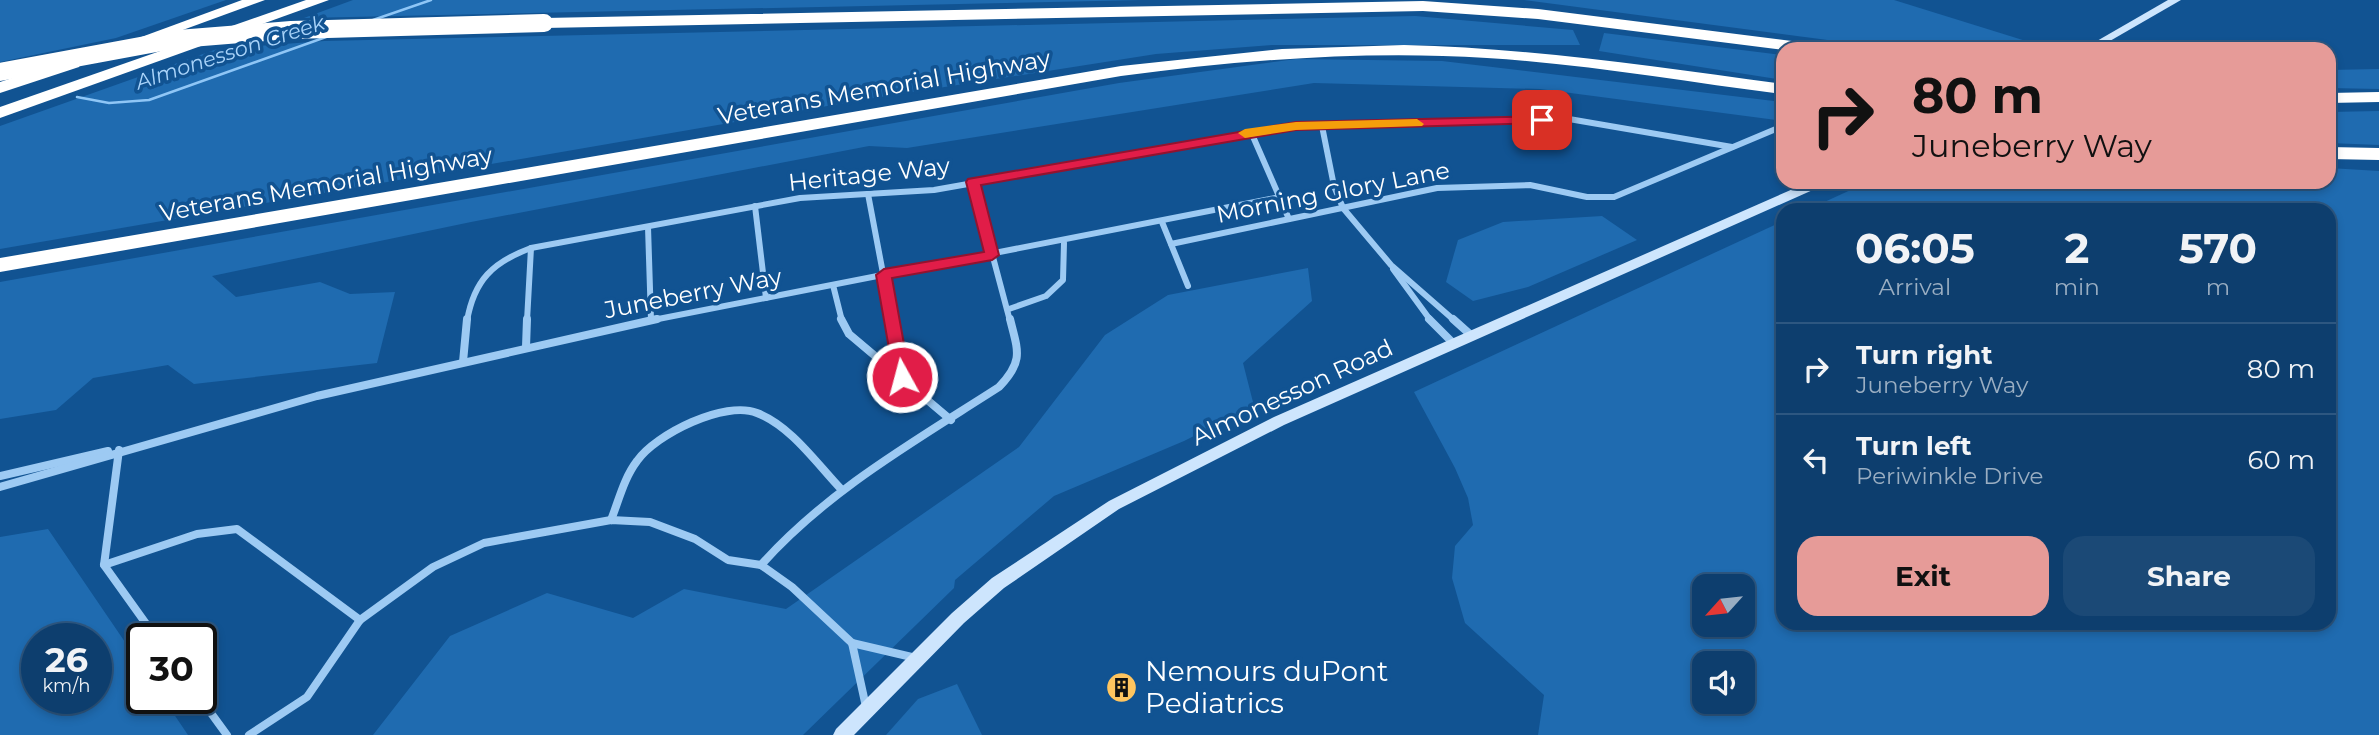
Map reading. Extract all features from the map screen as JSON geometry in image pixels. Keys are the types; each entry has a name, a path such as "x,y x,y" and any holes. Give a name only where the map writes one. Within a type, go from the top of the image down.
{"highway":[{"path":"0,88 257,0"},
{"path":"0,113 321,0"},
{"name":"Veterans Memorial Highway","path":"0,72 178,40 292,30 1423,6 1538,14 1776,44"},
{"name":"Veterans Memorial Highway","path":"0,265 1108,73 1233,56 1287,52 1447,51 1559,60 1776,88"},
{"path":"2336,98 2379,97"},
{"path":"2336,153 2379,154"}],"main road":[{"path":"2101,42 2176,0"},
{"name":"Almonesson Road","path":"842,735 917,658 998,583 1114,505 1279,421 1804,189"}],"street":[{"name":"Heritage Way","path":"463,362 467,316 476,284 503,257 531,248 800,198 934,190 1296,126 1569,119 1732,147"},
{"path":"1322,126 1334,186 1343,208 1391,265 1420,310 1454,344"},
{"name":"Morning Glory Lane","path":"1171,244 1463,186 1530,185 1587,197 1614,197 1776,129"},
{"path":"1251,132 1289,219"},
{"path":"761,565 785,538 841,489 951,420 999,387 1013,372 1019,354 973,182"},
{"path":"867,194 902,377"},
{"name":"Juneberry Way","path":"0,487 81,466 119,450 249,413 526,347 884,275 1065,243 1280,197"},
{"path":"755,206 766,298"},
{"path":"1162,222 1188,286"},
{"path":"648,227 651,320"},
{"path":"1009,309 1046,296 1063,280 1065,243"},
{"path":"526,347 531,248"},
{"path":"1391,265 1472,336"},
{"path":"833,285 840,316 849,334 951,420"},
{"path":"611,520 630,472 644,451 688,425 722,411 755,411 792,439 841,489"},
{"path":"119,450 104,565 146,623"},
{"name":"Juneberry Way","path":"2,475 79,456 119,450"},
{"path":"0,487 2,475"},
{"path":"249,735 307,697 360,620 433,566 484,543 611,520 650,522 695,539 727,560 761,565 792,587 852,643 917,658"},
{"path":"104,565 197,534 237,529 360,620"},
{"path":"852,643 866,710"},
{"path":"212,714 227,735"}],"shaded area":[{"path":"0,0 226,0 116,38 0,62"},
{"path":"353,0 1142,0 304,18"},
{"path":"1524,0 1894,0 2029,42 1843,42"},
{"path":"1415,16 1573,30 1580,45 1272,45 1156,54 868,99 0,249 0,126 217,49 324,41"},
{"path":"1604,33 1776,54 1776,79 1599,51"},
{"path":"1296,59 1442,61 1776,101 1776,120 1540,89 1314,83 907,148 869,146 471,222 212,276 236,297 320,282 350,294 395,292 377,363 194,384 168,365 93,378 56,410 0,419 0,282 1119,83"},
{"path":"2379,69 2379,89 2336,88 2336,70"},
{"path":"2379,111 2379,145 2336,143 2336,112"},
{"path":"2336,168 2379,171 2379,735 1538,735 1544,695 1465,623 1452,578 1455,546 1473,525 1468,498 1414,392 1776,224 1776,630 2336,630 2336,203 1822,203 1853,189 2336,189"},
{"path":"1602,216 1637,240 1528,287 1473,301 1446,282 1458,240 1503,222"},
{"path":"1308,268 1312,301 1243,363 1254,406 1184,441 1054,496 955,580 954,588 803,735 373,735 450,636 547,593 633,618 684,589 786,609 1019,447 1105,335 1168,295"},
{"path":"48,529 126,644 126,714 174,714 188,735 0,735 0,537"},
{"path":"957,684 982,735 886,735 918,699"}],"waterway":[{"name":"Almonesson Creek","path":"373,20 431,0"},
{"name":"Almonesson Creek","path":"77,97 109,103 149,100 326,37"}],"slow traffic":[{"path":"1245,133 1296,126 1417,124"}],"place":[{"name":"Nemours duPont Pediatrics","path":"1122,687"}],"route":[{"path":"902,377 884,275 992,255 973,182 1296,126 1542,120"}]}
